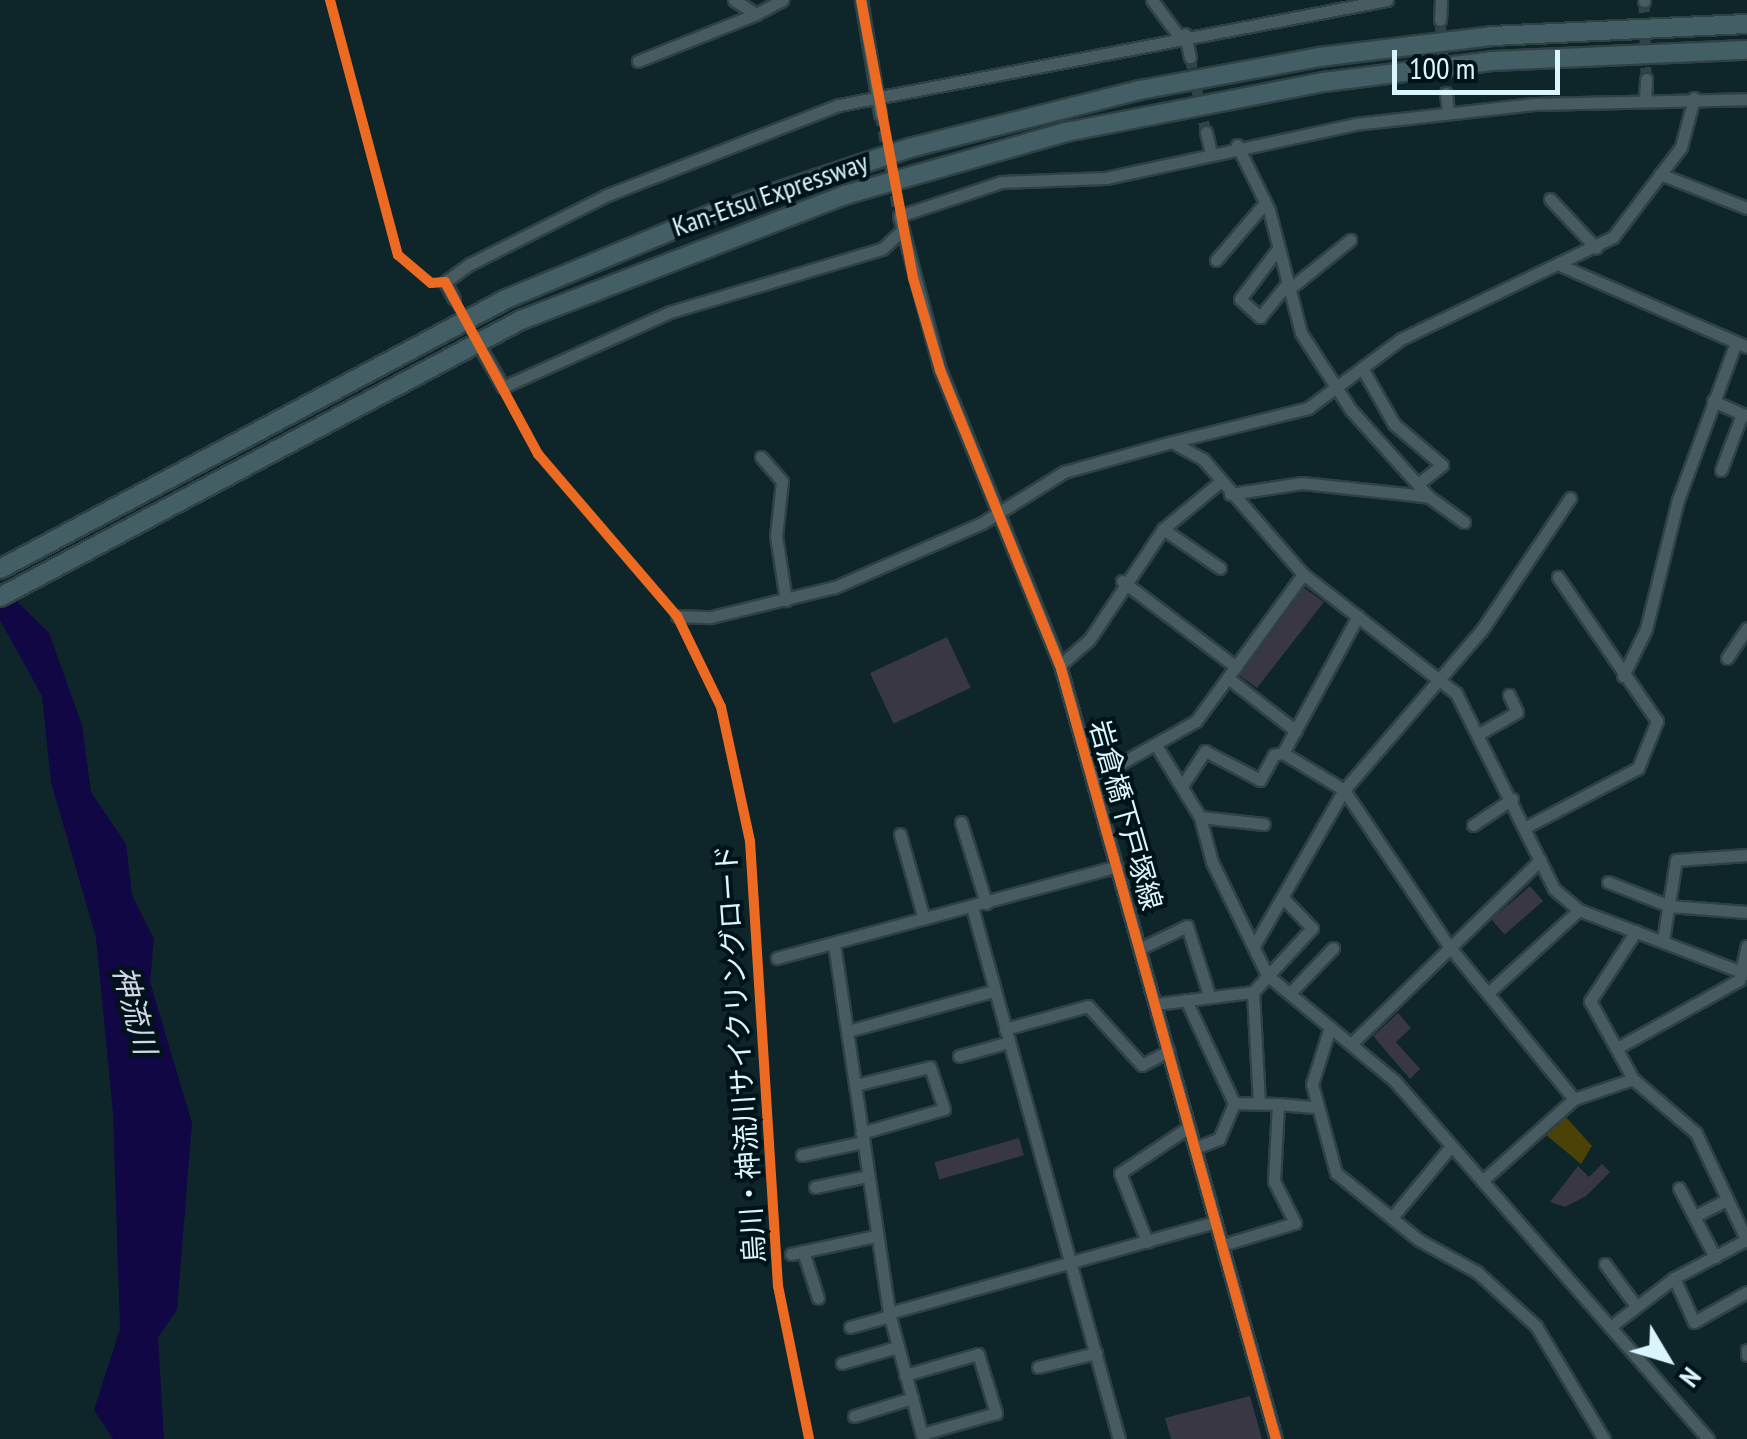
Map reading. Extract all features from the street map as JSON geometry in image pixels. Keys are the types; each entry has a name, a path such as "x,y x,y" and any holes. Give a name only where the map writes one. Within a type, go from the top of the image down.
{"highway":[{"name":"Kan-Etsu Expressway","path":"0,569 442,330 758,198 1062,107 1408,44 1747,24"},
{"name":"Kan-Etsu Expressway","path":"0,598 454,352 736,232 1066,132 1408,70 1747,50"}],"street":[{"path":"734,0 756,14"},
{"path":"638,61 782,0"},
{"path":"861,0 880,114"},
{"path":"1152,0 1182,34 1190,57"},
{"path":"454,299 445,282 470,264 605,196 787,122 1182,34 1387,0"},
{"path":"1440,20 1441,0"},
{"path":"1645,100 1646,79"},
{"path":"1446,93 1448,112"},
{"path":"677,616 711,617 786,600 878,571 997,514 1064,472 1308,408 1406,336 1596,248 1681,147 1694,98"},
{"path":"1206,132 1210,150 1448,112 1747,98"},
{"path":"1237,145 1265,203 1301,332 1335,389 1429,497 1464,522"},
{"name":"岩倉橋下戸塚線","path":"1210,150 1106,178 1001,182 899,216 900,232 940,370 1060,665 1276,1439"},
{"path":"1660,174 1747,208"},
{"path":"1550,199 1596,248"},
{"path":"1216,260 1265,203"},
{"path":"484,354 503,387 684,307 882,250 900,232"},
{"path":"1277,250 1240,299 1260,317 1287,288 1350,240"},
{"path":"1562,266 1741,345 1713,401 1678,500 1646,629 1623,676"},
{"path":"1362,368 1394,424 1442,465 1419,483"},
{"path":"1713,401 1744,415 1720,470"},
{"path":"1172,442 1221,481 1303,574 1438,678 1482,732 1540,860 1578,910 1746,974"},
{"path":"760,457 782,481 776,536 786,600"},
{"path":"1060,665 1089,640 1122,581 1163,529 1221,481"},
{"path":"1230,494 1302,483 1429,497"},
{"path":"1256,944 1344,790 1532,564 1570,498"},
{"path":"1163,529 1220,568"},
{"path":"1093,780 1157,747 1196,721 1303,574"},
{"path":"1526,826 1638,768 1652,750 1658,721 1623,676 1558,577"},
{"path":"1122,581 1236,667"},
{"path":"1284,753 1358,616"},
{"path":"1727,658 1747,628"},
{"path":"1228,678 1296,731"},
{"path":"1482,732 1517,712 1510,695"},
{"path":"1157,747 1200,817 1212,862 1256,944 1268,975 1351,1044 1452,1146 1708,1439"},
{"path":"1182,786 1205,751 1260,780 1274,754 1284,753 1344,790 1448,945 1574,1099"},
{"path":"1472,825 1512,798"},
{"path":"1200,817 1264,824"},
{"path":"961,822 986,903"},
{"path":"900,834 924,919"},
{"path":"1663,940 1676,860 1747,855"},
{"path":"1351,1044 1448,945 1540,860"},
{"path":"777,958 1117,866"},
{"path":"1608,882 1669,906 1747,912"},
{"path":"1259,1103 1253,992 1312,928 1284,898"},
{"path":"972,907 1120,1439"},
{"path":"1488,992 1578,910"},
{"path":"1141,948 1187,926 1209,995"},
{"path":"1610,1327 1674,1278 1747,1240 1696,1133 1632,1079 1590,1001 1636,931"},
{"path":"834,944 889,1314 905,1376 923,1436 996,1414 978,1354 905,1376"},
{"path":"1746,974 1747,946"},
{"path":"1291,992 1333,948"},
{"path":"1618,1048 1746,974"},
{"path":"848,1031 993,991"},
{"path":"1156,1004 1253,992"},
{"path":"1186,1000 1234,1103 1219,1139 1195,1148"},
{"path":"959,1056 1088,1006 1142,1065 1168,1051"},
{"path":"1330,1027 1315,1057 1314,1107 1336,1173 1394,1215 1419,1240 1478,1272 1536,1326 1604,1439"},
{"path":"802,1155 944,1110 930,1067 855,1085"},
{"path":"1482,1181 1574,1099 1632,1079"},
{"path":"1234,1103 1314,1107"},
{"path":"1222,1245 1294,1224 1274,1181 1278,1104"},
{"path":"1147,1242 1120,1173 1189,1127"},
{"path":"1394,1215 1452,1146"},
{"path":"815,1188 868,1176"},
{"path":"1679,1188 1715,1257"},
{"path":"1695,1216 1726,1200"},
{"path":"1732,1213 1747,1204"},
{"path":"850,1326 1216,1222"},
{"path":"818,1298 797,1252 876,1236"},
{"path":"1605,1264 1636,1306"},
{"path":"1674,1278 1694,1322 1747,1292"},
{"path":"842,1363 897,1347"},
{"path":"1038,1367 1096,1353"},
{"path":"854,1416 912,1398"}],"shaded area":[{"path":"1565,1116 1592,1146 1581,1164 1545,1134"}],"water":[{"name":"神流川","path":"0,585 49,633 82,725 91,792 126,844 132,895 154,939 150,982 192,1123 177,1310 158,1337 164,1439 113,1439 94,1410 120,1329 113,1113 96,938 51,782 42,696 0,620"}],"building":[{"path":"1304,588 1324,602 1257,688 1240,676"},
{"path":"947,637 971,688 894,724 870,673"},
{"path":"1530,886 1543,901 1505,935 1492,919"},
{"path":"1398,1013 1411,1028 1396,1042 1420,1069 1410,1079 1373,1036"},
{"path":"1019,1138 1024,1155 939,1180 934,1162"},
{"path":"1602,1164 1610,1172 1586,1196 1565,1207 1550,1202 1578,1166 1589,1177"},
{"path":"1250,1396 1262,1439 1171,1439 1165,1418"}],"tunnel":[{"path":"1644,1 1646,79"},
{"path":"1440,20 1446,93"},
{"path":"1190,57 1206,132"},
{"path":"880,114 899,216"},
{"path":"454,299 479,346"}],"cycle path":[{"name":"烏川・神流川サイクリングロード","path":"330,0 398,255 431,283 445,282 538,454 677,616 721,707 750,841 778,1286 809,1439"},
{"path":"861,0 913,278 940,370 1060,665 1276,1439"}]}
